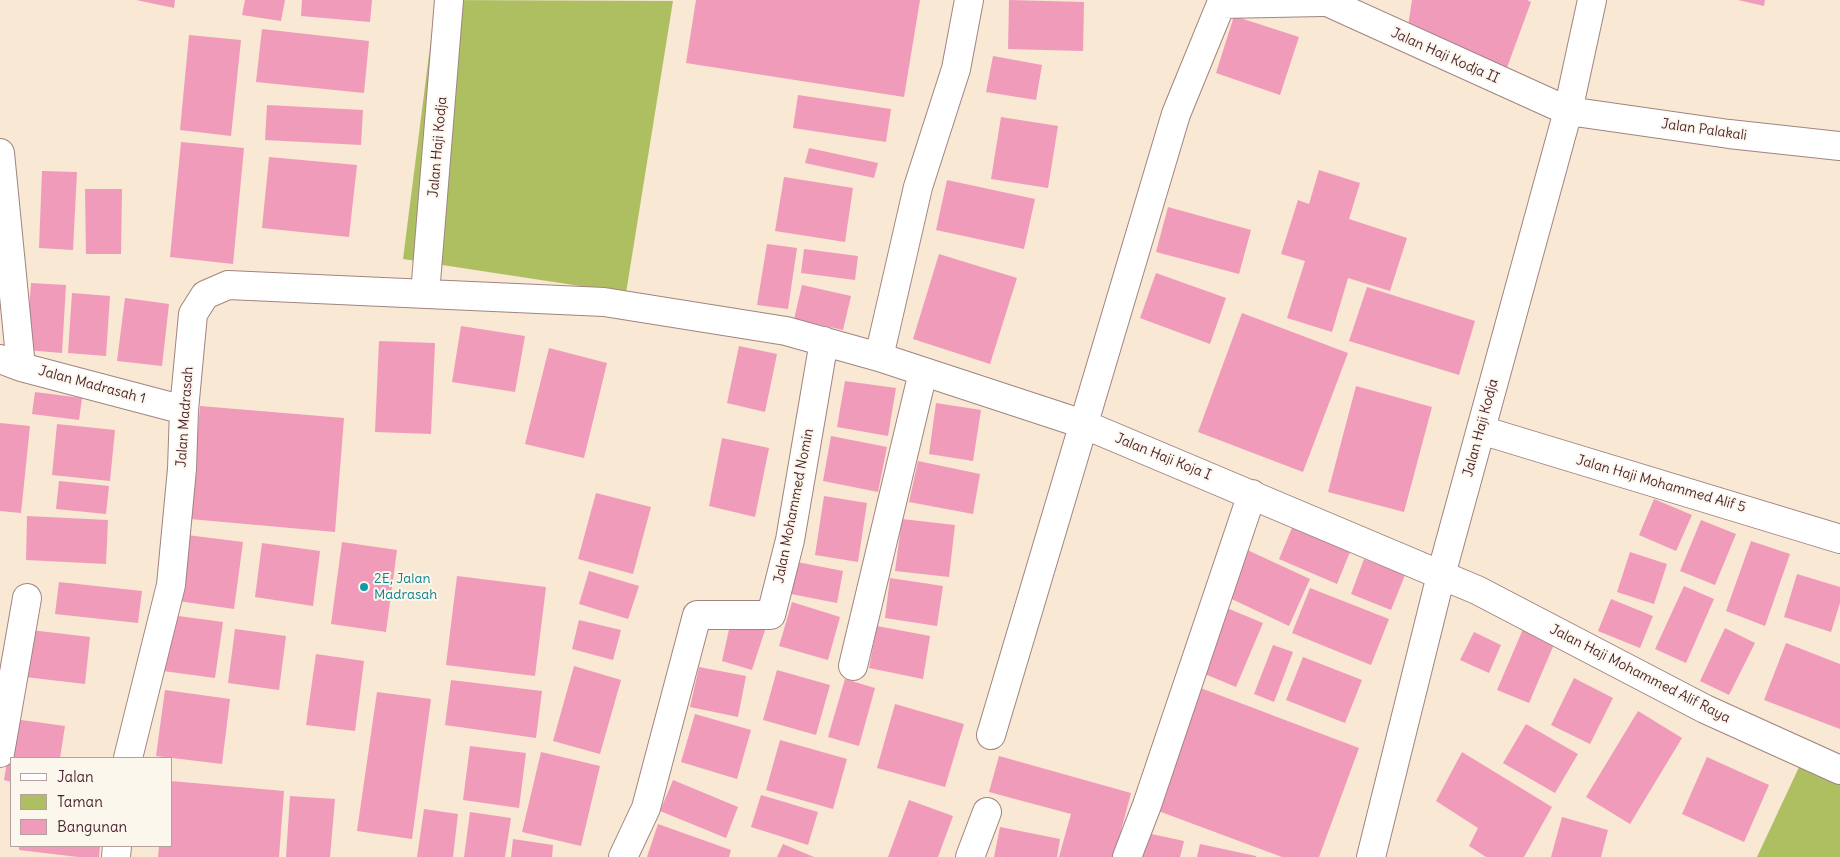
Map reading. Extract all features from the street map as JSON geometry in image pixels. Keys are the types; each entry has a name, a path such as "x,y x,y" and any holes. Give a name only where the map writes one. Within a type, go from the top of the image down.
{"street":[{"name":"Jalan Haji Kodja","path":"425,294 450,0"},
{"path":"879,357 918,187 956,69 969,0"},
{"name":"Jalan Haji Kodja","path":"1371,857 1441,575 1568,111 1592,0"},
{"path":"991,735 1176,114 1221,4 1323,1"},
{"name":"Jalan Haji Kodja II","path":"1323,1 1568,111"},
{"name":"Jalan Palakali","path":"1568,111 1729,134 1840,146"},
{"path":"0,153 11,363"},
{"name":"Jalan Madrasah","path":"128,757 171,585 182,469 184,410 193,314 205,295 228,284 604,302 786,331 824,341"},
{"name":"Jalan Haji Koja I","path":"824,341 879,357 1083,424 1441,575"},
{"name":"Jalan Mohammed Nomin","path":"623,857 646,808 698,616 771,614 790,540 824,341"},
{"name":"Jalan Madrasah 1","path":"11,363 184,410"},
{"path":"853,666 923,372"},
{"name":"Jalan Haji Mohammed Alif 5","path":"1481,430 1840,538"},
{"path":"1127,857 1150,796 1252,494"},
{"name":"Jalan Haji Mohammed Alif Raya","path":"1441,575 1477,590 1705,709 1840,770"},
{"path":"0,753 27,598"},
{"path":"970,857 987,812"}],"green space":[{"path":"436,0 673,1 626,293 403,259"},
{"path":"1800,765 1840,784 1840,857 1757,857"}],"building":[{"path":"136,0 175,0 174,8"},
{"path":"245,0 285,0 281,21 242,15"},
{"path":"302,0 372,0 370,22 301,16"},
{"path":"696,0 920,0 904,97 686,63"},
{"path":"1009,0 1084,2 1083,51 1008,49"},
{"path":"1412,0 1527,0 1531,2 1505,73 1408,26"},
{"path":"1738,0 1765,0 1764,6"},
{"path":"1234,16 1299,37 1280,95 1216,73"},
{"path":"262,29 369,41 364,93 256,82"},
{"path":"189,35 241,40 231,136 180,130"},
{"path":"993,56 1042,65 1036,100 986,92"},
{"path":"798,95 891,109 886,142 793,128"},
{"path":"267,105 363,110 361,145 265,140"},
{"path":"1001,117 1058,126 1048,188 991,179"},
{"path":"181,142 244,148 233,264 170,257"},
{"path":"809,148 878,163 874,178 805,163"},
{"path":"269,157 357,165 349,237 262,228"},
{"path":"1319,170 1360,183 1349,219 1407,238 1390,291 1348,278 1332,332 1287,318 1305,261 1281,254 1298,200 1309,204"},
{"path":"42,171 77,172 73,250 39,248"},
{"path":"784,177 853,188 845,242 775,231"},
{"path":"947,180 1035,199 1024,249 936,230"},
{"path":"85,189 122,189 121,254 86,254"},
{"path":"1168,207 1251,230 1239,274 1156,252"},
{"path":"767,244 797,248 788,309 757,305"},
{"path":"804,249 858,256 855,280 801,273"},
{"path":"939,254 1017,278 990,364 913,339"},
{"path":"1156,273 1226,298 1210,344 1140,318"},
{"path":"31,283 66,285 62,353 26,350"},
{"path":"802,285 851,296 843,330 794,319"},
{"path":"1367,287 1475,321 1459,375 1349,341"},
{"path":"72,293 110,296 106,356 68,353"},
{"path":"125,298 169,304 162,366 117,361"},
{"path":"1242,313 1348,353 1303,472 1198,432"},
{"path":"461,326 525,336 515,392 452,382"},
{"path":"379,341 435,343 431,434 375,432"},
{"path":"739,346 777,354 765,412 727,403"},
{"path":"549,348 607,363 584,458 525,444"},
{"path":"845,381 896,388 888,436 837,427"},
{"path":"1356,386 1432,407 1404,512 1328,492"},
{"path":"35,392 82,398 79,420 32,414"},
{"path":"936,403 981,410 973,461 929,454"},
{"path":"200,406 344,418 335,532 190,519"},
{"path":"0,423 30,426 21,513 0,511"},
{"path":"57,424 115,430 110,481 52,475"},
{"path":"831,436 887,447 878,492 823,481"},
{"path":"722,438 769,448 755,517 709,506"},
{"path":"918,461 980,474 973,514 909,502"},
{"path":"59,481 109,486 106,514 56,509"},
{"path":"596,493 651,507 633,574 578,559"},
{"path":"824,496 867,503 858,562 815,555"},
{"path":"1654,499 1692,515 1676,551 1639,535"},
{"path":"27,516 108,520 106,564 26,560"},
{"path":"902,519 955,525 949,577 895,571"},
{"path":"1701,520 1736,534 1715,585 1680,571"},
{"path":"1294,523 1352,547 1337,584 1279,559"},
{"path":"187,535 243,542 234,609 178,601"},
{"path":"1751,541 1790,554 1765,626 1726,611"},
{"name":"2E, Jalan Madrasah","path":"342,542 397,550 386,632 331,624"},
{"path":"262,543 320,551 313,606 255,597"},
{"path":"1243,548 1310,579 1289,626 1221,594"},
{"path":"1630,552 1667,564 1654,604 1617,592"},
{"path":"1364,559 1405,575 1391,610 1351,594"},
{"path":"792,561 843,571 837,603 786,593"},
{"path":"589,571 639,586 628,619 579,604"},
{"path":"1797,574 1840,587 1840,603 1831,632 1784,617"},
{"path":"457,576 546,587 535,676 446,665"},
{"path":"890,578 943,586 937,626 885,618"},
{"path":"59,582 142,591 138,623 55,614"},
{"path":"1684,586 1714,599 1686,663 1655,649"},
{"path":"1310,588 1389,619 1371,665 1292,633"},
{"path":"1611,599 1653,616 1640,648 1598,631"},
{"path":"792,602 840,617 828,660 779,646"},
{"path":"1222,606 1263,623 1236,687 1195,670"},
{"path":"171,615 223,622 215,678 163,671"},
{"path":"579,620 621,630 613,660 572,649"},
{"path":"1526,622 1558,635 1529,703 1497,690"},
{"path":"730,625 766,627 752,670 722,661"},
{"path":"877,626 930,636 923,679 869,668"},
{"path":"1725,628 1755,643 1729,695 1700,681"},
{"path":"235,629 286,636 279,690 228,683"},
{"path":"31,630 90,637 85,684 25,677"},
{"path":"1474,632 1501,645 1489,673 1460,660"},
{"path":"1786,643 1840,664 1840,729 1764,700"},
{"path":"1273,645 1293,652 1274,702 1254,694"},
{"path":"316,654 364,661 355,731 306,725"},
{"path":"1303,657 1362,680 1345,723 1286,700"},
{"path":"574,666 621,680 600,754 553,741"},
{"path":"699,667 746,676 738,717 690,707"},
{"path":"777,670 830,685 816,735 763,720"},
{"path":"1574,678 1613,698 1590,744 1551,725"},
{"path":"845,679 875,688 859,746 828,737"},
{"path":"451,680 542,691 536,738 445,725"},
{"path":"1198,687 1359,748 1319,857 1282,857 1153,809"},
{"path":"165,690 230,699 222,764 156,756"},
{"path":"377,692 431,699 412,839 357,831"},
{"path":"895,704 964,724 945,787 877,768"},
{"path":"1638,711 1682,738 1630,824 1586,797"},
{"path":"695,714 751,730 737,779 681,762"},
{"path":"14,719 65,726 60,757 10,757 10,782 4,780"},
{"path":"1526,724 1578,754 1555,793 1503,763"},
{"path":"780,740 847,759 833,809 766,790"},
{"path":"470,746 526,753 519,808 463,800"},
{"path":"541,752 600,766 581,846 522,832"},
{"path":"1462,752 1552,807 1524,857 1486,857 1469,846 1478,828 1436,801"},
{"path":"999,756 1131,793 1114,857 1059,857 1071,814 989,792"},
{"path":"1707,757 1769,785 1744,842 1682,814"},
{"path":"673,780 738,807 726,838 660,811"},
{"path":"172,781 284,791 279,857 158,857 159,847 172,847"},
{"path":"761,795 818,812 808,845 751,827"},
{"path":"290,796 335,799 330,857 286,857"},
{"path":"909,800 953,816 938,857 888,857"},
{"path":"424,809 458,814 453,857 417,857"},
{"path":"470,812 511,818 505,857 464,857"},
{"path":"1562,817 1608,830 1601,857 1551,857"},
{"path":"658,824 731,850 729,857 647,857"},
{"path":"1000,827 1060,839 1057,857 994,857"},
{"path":"1142,832 1184,841 1180,857 1137,857"},
{"path":"513,839 553,845 552,857 511,857"},
{"path":"783,844 814,857 777,857"},
{"path":"1200,844 1256,856 1256,857 1197,857"},
{"path":"19,847 100,847 99,857 78,857 19,850"}],"place":[{"name":"2E, Jalan Madrasah","path":"364,587"}]}
